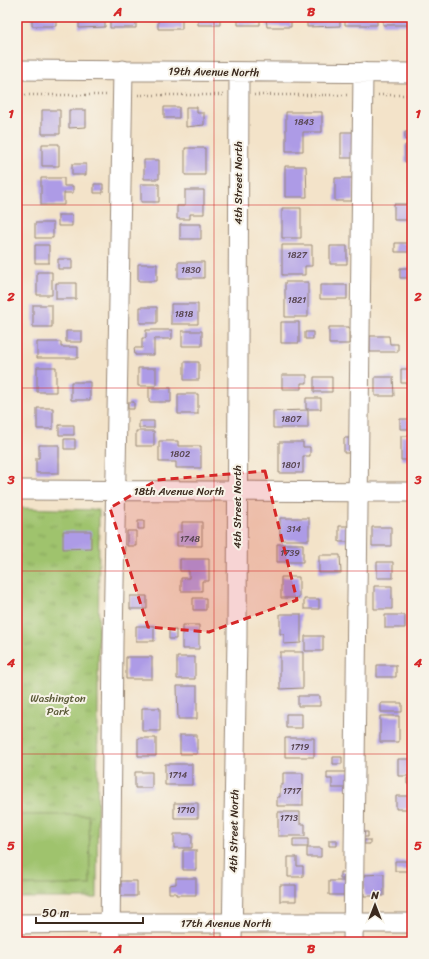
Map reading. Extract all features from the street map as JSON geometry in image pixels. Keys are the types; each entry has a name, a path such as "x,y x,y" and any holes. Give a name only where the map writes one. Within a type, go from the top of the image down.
{"street":[{"name":"19th Avenue North","path":"17,70 412,73"},
{"path":"110,942 123,70"},
{"name":"4th Street North","path":"232,942 237,636 239,72"},
{"path":"353,942 363,72"},
{"name":"18th Avenue North","path":"17,490 116,492 412,492"},
{"name":"17th Avenue North","path":"17,924 412,923"}],"path":[{"path":"17,95 412,95"}],"highlighted area":[{"path":"265,471 297,600 209,632 148,627 110,508 157,480"}],"green space":[{"name":"Washington Park","path":"17,508 99,510 97,898 17,898"},
{"path":"17,815 89,815 90,885 17,885"}],"building":[{"path":"32,17 56,17 56,26 32,26"},
{"path":"79,17 105,17 105,27 79,28"},
{"path":"110,17 136,17 136,28 110,28"},
{"path":"158,17 182,17 182,29 158,29"},
{"path":"198,17 220,17 220,25 198,25"},
{"path":"238,17 260,17 260,25 238,25"},
{"path":"266,17 291,17 291,27 267,27"},
{"path":"307,17 340,17 340,26 307,27"},
{"path":"345,17 377,17 377,25 345,25"},
{"path":"383,17 411,17 411,25 383,25"},
{"path":"164,107 179,107 179,118 164,118"},
{"path":"186,107 197,107 197,113 204,113 204,125 186,127"},
{"path":"42,110 60,110 60,134 42,134"},
{"path":"69,110 86,110 86,127 69,128"},
{"path":"286,112 322,112 322,132 303,132 303,151 286,151"},
{"path":"341,132 357,132 357,158 341,158"},
{"path":"405,132 412,132 412,140 405,140"},
{"path":"42,144 59,144 59,166 42,166"},
{"path":"405,145 412,145 412,162 405,162"},
{"path":"185,148 205,148 205,175 185,175"},
{"path":"144,160 159,160 159,179 144,179"},
{"path":"72,164 86,164 86,175 72,175"},
{"path":"285,166 306,166 307,197 285,197"},
{"path":"41,178 64,178 64,186 73,186 73,193 64,193 64,205 41,205"},
{"path":"335,178 354,178 354,201 335,201"},
{"path":"94,184 103,184 103,193 94,193"},
{"path":"141,184 159,184 159,202 141,202"},
{"path":"185,190 204,190 204,214 190,214 190,219 177,219 177,206 185,206"},
{"path":"394,204 410,204 410,220 394,220"},
{"path":"282,208 301,208 301,238 282,238"},
{"path":"58,215 72,215 72,226 58,226"},
{"path":"35,223 53,223 53,238 35,238"},
{"path":"180,224 201,224 201,239 180,239"},
{"path":"395,243 412,243 412,252 395,252"},
{"path":"35,245 49,245 49,263 35,263"},
{"path":"282,245 312,245 312,266 305,266 305,275 282,275"},
{"path":"330,246 347,246 347,264 330,264"},
{"path":"58,259 72,259 72,269 58,269"},
{"path":"178,262 204,262 204,278 178,278"},
{"path":"138,264 157,264 157,281 138,281"},
{"path":"400,268 412,268 412,278 400,278"},
{"path":"37,272 52,272 52,295 37,295"},
{"path":"285,282 308,282 308,317 285,317"},
{"path":"56,283 76,283 76,299 56,299"},
{"path":"320,285 347,285 347,299 320,299"},
{"path":"171,304 198,304 198,324 171,324"},
{"path":"33,305 52,305 52,327 33,327"},
{"path":"140,307 157,307 157,323 140,323"},
{"path":"281,322 299,322 299,343 281,343"},
{"path":"329,327 349,327 349,344 329,344"},
{"path":"146,330 172,330 172,339 154,339 154,355 135,355 134,348 142,348 142,338 146,338"},
{"path":"66,331 82,331 82,342 66,342"},
{"path":"182,331 202,331 202,346 182,346"},
{"path":"305,332 313,332 313,339 305,339"},
{"path":"370,336 389,336 390,344 398,344 398,352 370,352"},
{"path":"37,342 61,342 61,347 78,347 78,358 37,358"},
{"path":"184,362 199,362 199,380 184,380"},
{"path":"37,367 56,367 56,392 37,392"},
{"path":"138,368 156,368 156,386 138,386"},
{"path":"401,369 412,369 412,383 401,383"},
{"path":"282,375 307,375 307,383 301,383 301,389 282,389"},
{"path":"314,377 332,377 332,392 314,392"},
{"path":"375,377 393,377 394,396 375,396"},
{"path":"71,382 90,382 90,400 71,400"},
{"path":"149,388 171,388 171,402 149,402"},
{"path":"178,394 198,394 198,414 178,414"},
{"path":"306,398 321,398 321,409 306,409"},
{"path":"128,402 134,402 134,409 128,409"},
{"path":"37,408 53,408 53,429 37,429"},
{"path":"308,410 308,428 273,428 273,411"},
{"path":"400,419 412,419 412,429 400,429"},
{"path":"139,421 154,421 154,428 139,428"},
{"path":"59,425 74,425 74,435 59,435"},
{"path":"136,431 154,431 154,446 136,446"},
{"path":"401,436 412,436 412,460 401,460"},
{"path":"344,438 355,438 355,453 344,453"},
{"path":"64,439 75,439 75,449 64,449"},
{"path":"159,441 178,441 178,446 201,446 201,468 176,468 176,462 159,462"},
{"path":"279,442 303,442 303,447 310,447 310,456 303,456 303,473 279,473"},
{"path":"39,445 59,445 59,473 36,473 36,458 39,458"},
{"path":"280,518 309,518 309,540 280,540"},
{"path":"138,521 144,521 144,529 138,529"},
{"path":"182,522 202,522 202,546 177,546 177,532 182,532"},
{"path":"339,526 354,526 355,542 339,542"},
{"path":"372,527 391,527 391,546 372,546"},
{"path":"63,531 91,531 91,548 63,549"},
{"path":"127,531 136,531 136,546 127,546"},
{"path":"277,544 303,544 303,562 277,562"},
{"path":"319,555 340,555 341,573 319,573"},
{"path":"180,559 209,559 209,581 202,581 202,591 181,591 181,578 189,578 189,571 180,571"},
{"path":"377,562 393,562 393,578 377,578"},
{"path":"281,577 299,577 299,598 281,598"},
{"path":"374,586 392,586 392,609 374,609"},
{"path":"130,596 147,596 147,609 130,609"},
{"path":"193,598 206,598 206,610 193,610"},
{"path":"304,599 319,599 319,609 304,609"},
{"path":"280,614 301,614 301,643 284,644 284,634 280,634"},
{"path":"385,615 405,615 405,628 385,628"},
{"path":"182,625 199,625 199,649 182,649"},
{"path":"136,626 154,626 154,641 136,641"},
{"path":"169,630 176,630 176,639 169,639"},
{"path":"305,636 323,636 323,651 305,651"},
{"path":"280,652 303,652 303,688 280,689"},
{"path":"126,657 152,657 152,679 126,679"},
{"path":"177,657 195,657 195,679 177,679"},
{"path":"377,665 396,665 396,677 377,677"},
{"path":"177,686 197,686 197,719 178,719"},
{"path":"298,696 320,696 320,706 298,706"},
{"path":"381,703 402,703 402,712 381,712"},
{"path":"142,708 160,708 160,731 142,731"},
{"path":"286,714 302,714 302,728 286,728"},
{"path":"380,716 399,716 399,742 380,742"},
{"path":"180,735 197,735 197,754 180,754"},
{"path":"138,738 156,738 156,756 138,756"},
{"path":"285,738 314,738 314,757 285,757"},
{"path":"333,757 342,757 342,764 333,764"},
{"path":"398,759 412,759 412,776 398,776"},
{"path":"165,764 192,764 192,785 165,785"},
{"path":"135,772 152,772 152,788 135,788"},
{"path":"327,772 351,772 351,788 332,788 332,779 327,779"},
{"path":"283,773 303,773 303,806 277,806 277,797 280,797 280,785 283,785"},
{"path":"407,778 412,778 412,784 407,784"},
{"path":"396,796 412,796 412,809 396,809"},
{"path":"174,803 198,803 198,818 174,818"},
{"path":"278,812 300,812 300,824 305,824 305,836 278,836"},
{"path":"363,832 368,832 368,837 363,837"},
{"path":"174,834 192,834 192,848 174,848"},
{"path":"293,839 308,839 308,847 293,847"},
{"path":"329,840 337,840 337,846 329,846"},
{"path":"364,840 370,840 370,844 364,844"},
{"path":"410,842 412,842 412,859 410,859"},
{"path":"307,848 321,848 321,857 307,857"},
{"path":"183,850 196,850 196,870 183,870"},
{"path":"288,857 297,857 297,866 303,866 303,877 288,877"},
{"path":"395,861 409,861 409,871 395,871"},
{"path":"340,872 347,872 347,879 340,879"},
{"path":"384,874 384,896 364,896 364,875"},
{"path":"176,878 196,878 196,895 176,895 176,893 169,893 169,885 176,884"},
{"path":"121,881 137,881 137,896 121,896"},
{"path":"329,881 346,881 346,895 329,895"},
{"path":"280,885 296,885 296,901 280,901"}]}
